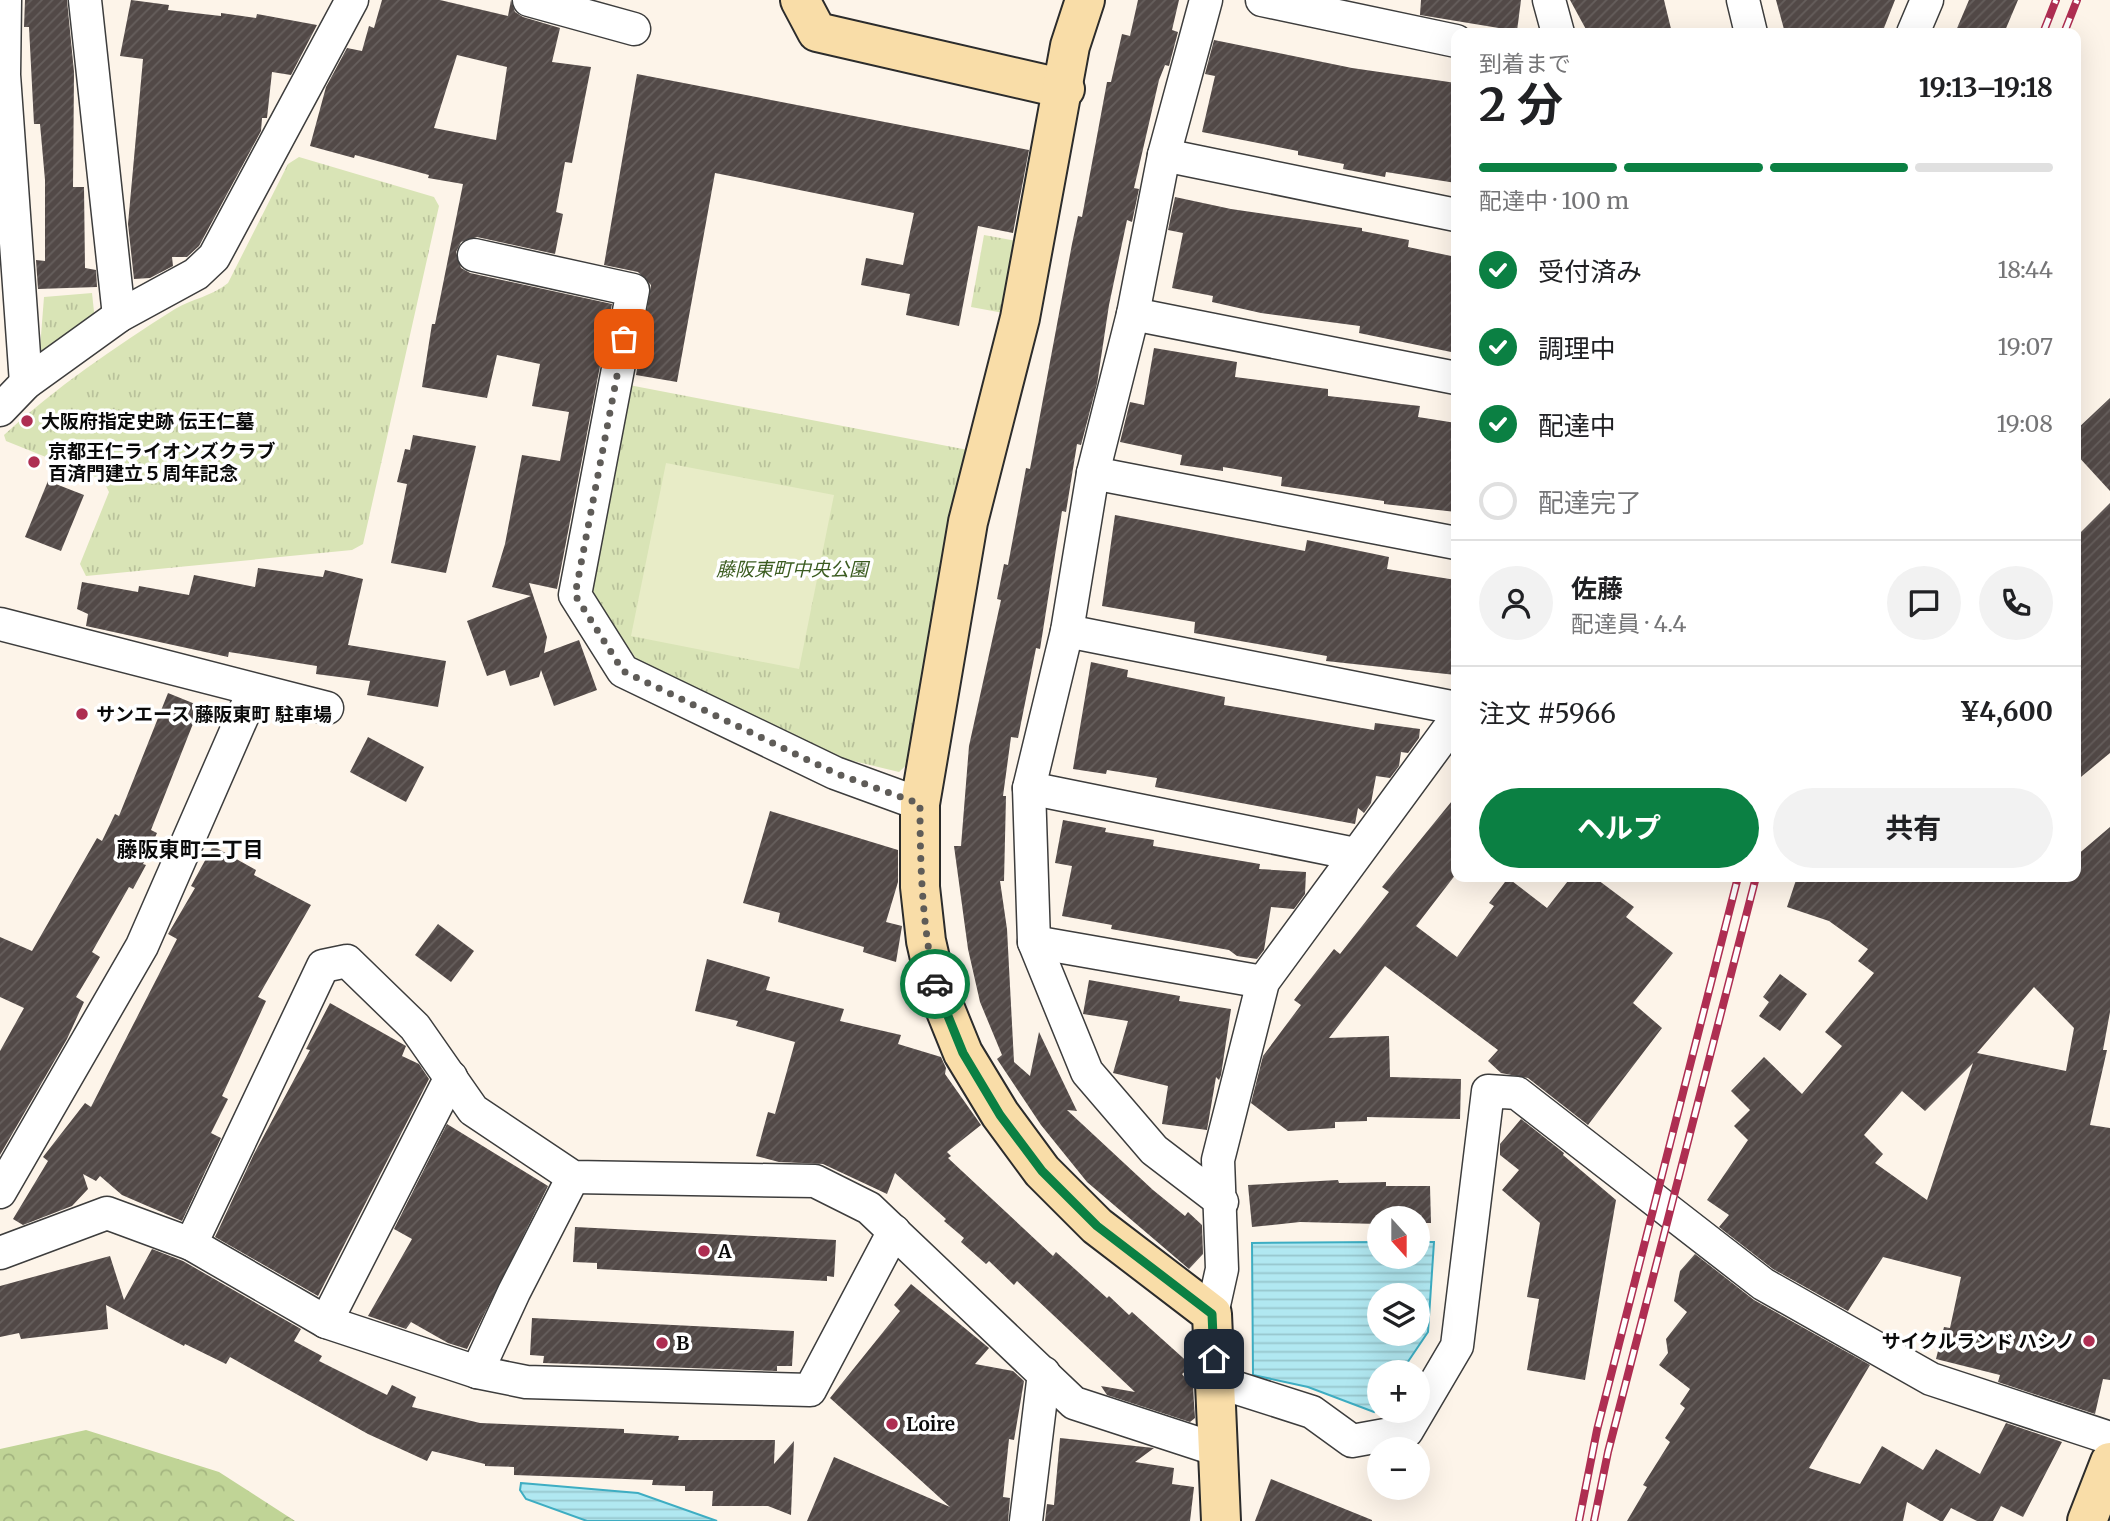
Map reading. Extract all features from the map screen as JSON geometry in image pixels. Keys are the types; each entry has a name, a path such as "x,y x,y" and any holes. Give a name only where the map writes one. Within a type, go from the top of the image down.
{"street":[{"path":"5,0 4,75 26,383"},
{"path":"85,0 119,316"},
{"path":"529,0 634,29"},
{"path":"800,0 817,32 1065,89"},
{"path":"1085,0 1070,46 1065,89 1020,318 968,522 920,804 920,887 926,941 937,989 963,1053 1000,1115 1042,1171 1097,1226 1212,1314"},
{"path":"1206,0 1164,155 1133,314 1093,473 1067,631 1029,788 1034,942 1087,1072 1154,1150 1222,1202"},
{"path":"1262,0 1451,40"},
{"path":"1549,0 1557,28"},
{"path":"1743,0 1750,28"},
{"path":"1915,28 1927,0"},
{"path":"1,407 26,383 119,316 196,274 214,257 343,1"},
{"path":"1164,155 1451,214"},
{"path":"474,255 633,290 575,595 623,671 835,773 920,804"},
{"path":"1133,314 1451,377"},
{"path":"1093,473 1451,542"},
{"path":"0,624 327,708"},
{"path":"1067,631 1451,707"},
{"path":"0,1192 142,946 254,690"},
{"path":"1220,1521 1212,1314 1222,1269 1219,1160 1264,982 1451,726"},
{"path":"1029,788 1355,854"},
{"path":"1034,942 1264,982"},
{"path":"191,1244 323,966 347,961 415,1027 473,1110 573,1177 815,1181 869,1208 1074,1404 1218,1450"},
{"path":"326,1322 451,1077"},
{"path":"1215,1381 1312,1412 1352,1441 1407,1432 1457,1346 1488,1091 1517,1093 1763,1284 1931,1379 2110,1437"},
{"path":"477,1372 514,1292 573,1177"},
{"path":"0,1253 107,1213 191,1244 326,1322 477,1372 526,1382 810,1390 894,1231"},
{"path":"1026,1521 1044,1373"},
{"path":"2087,1521 2110,1462"}],"green space":[{"path":"299,157 434,197 439,206 363,544 352,550 86,576 80,564 109,492 103,480 6,441 4,435 44,400 108,353 175,309 228,283 288,164"},
{"path":"984,235 1022,242 1009,314 971,307"},
{"path":"92,293 95,321 39,361 44,297"},
{"name":"藤阪東町中央公園","path":"629,385 968,450 913,759 899,772 841,758 639,663 592,594"},
{"path":"666,463 834,495 799,669 631,636"},
{"path":"86,1430 219,1472 295,1521 0,1521 0,1449"}],"water":[{"path":"1367,1242 1367,1269 1430,1269 1430,1242 1434,1242 1430,1302 1430,1283 1367,1283 1367,1346 1419,1346 1409,1360 1367,1360 1367,1409 1308,1387 1253,1375 1252,1243"},
{"path":"521,1483 638,1493 717,1521 587,1521 526,1499 520,1490"}],"building":[{"path":"25,0 67,0 74,72 73,187 84,187 85,268 96,270 97,287 38,289 36,260 45,261 45,180 40,124 34,124 29,27 24,27"},
{"path":"131,0 169,5 168,10 256,18 257,14 317,25 291,75 272,72 267,118 262,118 261,131 199,246 187,257 172,257 173,266 150,278 134,279 128,224 143,59 120,56"},
{"path":"382,0 440,0 508,16 511,0 515,12 523,17 560,28 552,62 591,67 572,163 565,162 556,212 563,214 555,254 477,237 461,242 456,252 461,268 470,273 612,304 557,589 529,583 547,637 544,653 579,640 597,690 554,706 541,670 539,677 510,686 505,670 487,676 467,621 531,596 492,587 505,544 522,455 560,461 569,412 532,406 540,364 497,355 487,398 422,387 432,324 435,324 463,184 428,178 429,175 310,146 326,87 347,48 362,51 369,26 374,28","holes":["457,55 507,67 496,140 434,128"]},
{"path":"1138,0 1179,0 1172,30 1178,32 1169,66 1165,65 1159,80 1134,188 1139,189 1132,222 1127,220 1109,305 1097,384 1081,445 1077,444 1066,512 1062,511 1040,649 1036,648 1018,738 1011,737 1003,796 1006,796 1004,881 1000,881 1007,929 1014,1062 1030,1076 1039,1032 1077,1111 1067,1110 1153,1190 1185,1216 1188,1212 1202,1225 1203,1254 1189,1269 1087,1182 1041,1125 997,1059 1002,1055 980,1002 968,949 954,846 961,846 969,746 1001,600 997,599 1004,564 1008,565 1026,468 1030,469 1072,244 1078,216 1082,217 1107,82 1111,82 1122,34 1130,36"},
{"path":"1421,0 1521,0 1517,28 1499,28 1420,15"},
{"path":"1570,0 1664,0 1671,28 1585,28"},
{"path":"1776,0 1895,0 1884,28 1784,28"},
{"path":"1969,0 2018,0 2006,28 1957,28"},
{"path":"1214,40 1352,68 1451,82 1451,182 1386,172 1385,177 1343,169 1344,164 1298,155 1298,151 1202,132 1215,76 1205,74"},
{"path":"637,74 1029,150 1013,233 978,226 959,326 906,315 910,294 861,285 866,258 903,265 914,213 715,173 677,382 636,375 651,285 638,272 604,265"},
{"path":"1175,197 1231,209 1362,228 1362,231 1409,240 1408,247 1451,256 1451,352 1359,333 1360,326 1261,313 1212,302 1213,296 1172,288 1183,233 1168,230"},
{"path":"1154,348 1237,362 1235,377 1328,389 1328,396 1420,406 1418,417 1451,422 1451,511 1384,504 1384,501 1281,486 1282,477 1223,467 1223,471 1180,465 1182,455 1120,442 1130,402 1144,405"},
{"path":"2110,398 2110,491 2081,459 2081,425"},
{"path":"413,435 476,446 446,573 391,563 407,484 397,482 405,449 410,450"},
{"path":"48,481 84,495 61,551 25,537"},
{"path":"2110,503 2110,753 2081,777 2081,532"},
{"path":"1115,515 1305,551 1307,540 1389,557 1387,569 1451,579 1451,674 1326,661 1327,656 1194,633 1195,622 1102,606"},
{"path":"258,568 323,577 325,570 363,579 348,645 446,661 438,707 367,695 370,681 316,674 317,666 229,652 228,657 86,626 88,614 77,609 82,582 138,592 139,586 189,595 194,575 255,587"},
{"path":"1091,662 1128,670 1127,677 1225,697 1224,705 1374,730 1375,723 1420,729 1419,738 1408,753 1401,752 1399,766 1390,778 1376,776 1371,803 1364,813 1358,808 1355,824 1155,787 1157,778 1107,770 1106,774 1073,769"},
{"path":"168,693 200,706 151,830 157,833 143,864 146,865 133,889 129,887 92,952 100,957 76,997 84,1002 67,1039 0,1155 0,1051 24,1008 0,997 0,937 32,951 97,838 102,841 115,814 119,816"},
{"path":"368,737 424,767 406,802 350,772"},
{"path":"1451,802 1451,880 1416,926 1457,957 1494,906 1489,903 1505,882 1513,882 1547,908 1567,882 1601,882 1634,907 1626,917 1673,953 1633,1003 1662,1028 1588,1125 1528,1078 1501,1073 1488,1061 1498,1050 1385,966 1329,1038 1389,1036 1390,1077 1461,1079 1460,1119 1367,1117 1367,1121 1335,1122 1335,1128 1288,1131 1251,1103 1263,1056 1301,1005 1294,1000 1334,949 1340,954 1389,892 1382,887"},
{"path":"770,811 898,850 898,882 886,922 902,926 896,962 863,952 864,947 778,922 780,913 743,903"},
{"path":"1063,820 1106,828 1105,832 1154,840 1153,846 1260,864 1259,869 1306,872 1305,894 1294,909 1271,907 1264,950 1257,959 1237,956 1229,950 1111,929 1112,925 1062,916 1072,866 1055,863"},
{"path":"2110,827 2110,1012 2103,1050 2107,1050 2090,1125 2110,1128 2110,1380 2103,1379 2095,1414 1998,1382 2000,1375 1936,1359 1944,1327 1950,1328 1961,1277 1883,1257 1848,1311 1773,1269 1719,1227 1729,1215 1707,1200 1748,1140 1734,1126 1750,1110 1731,1091 1764,1057 1802,1094 1842,1046 1825,1032 1874,973 1858,961 1868,949 1829,921 1787,907 1795,882 2081,882 2081,852","holes":["2034,987 2074,1028 2066,1071 1977,1053","1973,1063 1927,1200 1875,1163 1883,1154 1864,1135 1902,1091 1925,1111"]},
{"path":"213,846 256,870 254,875 311,905 258,997 266,1001 222,1096 228,1099 211,1133 221,1138 182,1221 122,1195 100,1176 96,1181 83,1174 88,1189 72,1206 23,1225 13,1219 48,1161 43,1157 85,1103 91,1107 177,939 168,934 195,888 191,886"},
{"path":"438,924 474,951 451,982 415,955"},
{"path":"707,959 770,977 766,990 844,1009 840,1021 901,1035 898,1044 941,1057 946,1068 945,1074 981,1125 947,1152 951,1156 948,1158 1053,1256 1056,1252 1107,1298 1109,1296 1129,1315 1132,1312 1192,1366 1182,1374 1193,1388 1195,1418 1190,1422 1107,1395 1101,1386 1135,1392 1017,1281 1014,1285 989,1261 986,1264 961,1242 964,1238 944,1221 946,1219 895,1173 887,1194 823,1164 779,1162 756,1156 768,1112 775,1114 795,1042 736,1026 738,1021 695,1011"},
{"path":"1780,974 1807,994 1780,1031 1759,1016 1769,1002 1763,997"},
{"path":"1089,980 1180,996 1179,1001 1231,1009 1221,1075 1219,1080 1216,1077 1207,1130 1162,1124 1168,1086 1113,1073 1128,1021 1083,1014"},
{"path":"330,1003 406,1046 402,1056 419,1064 429,1079 318,1296 215,1237 254,1154 310,1050 306,1049"},
{"path":"1521,1119 1616,1200 1585,1380 1527,1370 1539,1299 1527,1297 1540,1223 1502,1190 1519,1170 1500,1155 1500,1144"},
{"path":"447,1124 548,1186 467,1349 448,1343 411,1322 406,1329 368,1316 412,1239 394,1229"},
{"path":"1338,1180 1339,1183 1386,1182 1386,1186 1430,1186 1431,1223 1430,1206 1367,1206 1367,1224 1300,1222 1252,1227 1248,1185"},
{"name":"A","path":"575,1227 836,1240 834,1277 827,1276 827,1281 597,1269 597,1263 573,1262"},
{"path":"152,1249 183,1261 301,1329 294,1341 322,1356 319,1361 387,1395 392,1385 416,1397 412,1407 480,1423 624,1429 624,1433 679,1436 678,1440 775,1440 774,1464 794,1441 791,1515 768,1506 712,1506 713,1491 685,1491 685,1486 652,1485 653,1480 514,1475 514,1467 485,1466 432,1451 427,1461 368,1434 230,1357 226,1364 185,1344 184,1346 106,1305 108,1329 21,1339 19,1333 0,1337 0,1286 110,1256 124,1300"},
{"path":"1695,1254 1754,1300 1870,1365 1809,1468 1860,1484 1882,1446 1923,1470 1936,1449 1980,1474 2006,1423 2062,1442 2023,1517 2001,1506 1993,1521 1977,1521 1951,1508 1943,1521 1940,1521 1907,1502 1903,1521 1627,1521 1647,1487 1643,1485 1670,1442 1665,1438 1685,1408 1680,1404 1690,1389 1659,1365 1668,1353 1666,1339 1687,1312 1674,1301 1680,1271"},
{"path":"911,1284 989,1348 975,1364 1013,1371 1024,1381 1014,1440 1009,1439 1003,1497 1010,1498 1008,1521 807,1521 834,1457 950,1507 830,1398 900,1311 894,1305"},
{"name":"B","path":"532,1318 794,1331 792,1366 777,1366 777,1371 543,1363 544,1356 530,1355"},
{"path":"1060,1438 1154,1448 1135,1462 1174,1468 1172,1484 1194,1487 1190,1521 1045,1521 1047,1504 1054,1505"},
{"path":"1271,1479 1372,1520 1372,1521 1255,1521"}],"railway":[{"path":"2045,28 2056,0"},
{"path":"2066,28 2077,0"},
{"path":"1579,1521 1597,1430 1737,882"},
{"path":"1594,1521 1608,1452 1755,882"}],"way so far":[{"path":"624,339 575,595 623,671 835,773 920,804 920,887 926,941 935,984"}],"place":[{"name":"大阪府指定史跡 伝王仁墓","path":"27,421"},
{"name":"京都王仁ライオンズクラブ 百済門建立５周年記念","path":"34,462"},
{"name":"サンエース 藤阪東町 駐車場","path":"82,714"},
{"name":"A","path":"704,1251"},
{"name":"サイクルランド ハシノ","path":"2089,1341"},
{"name":"B","path":"662,1343"},
{"name":"Loire","path":"892,1424"}],"district":[{"name":"藤阪東町二丁目","path":"190,850"}],"route":[{"path":"935,984 963,1053 1000,1115 1042,1171 1097,1226 1212,1314 1214,1359"}]}
